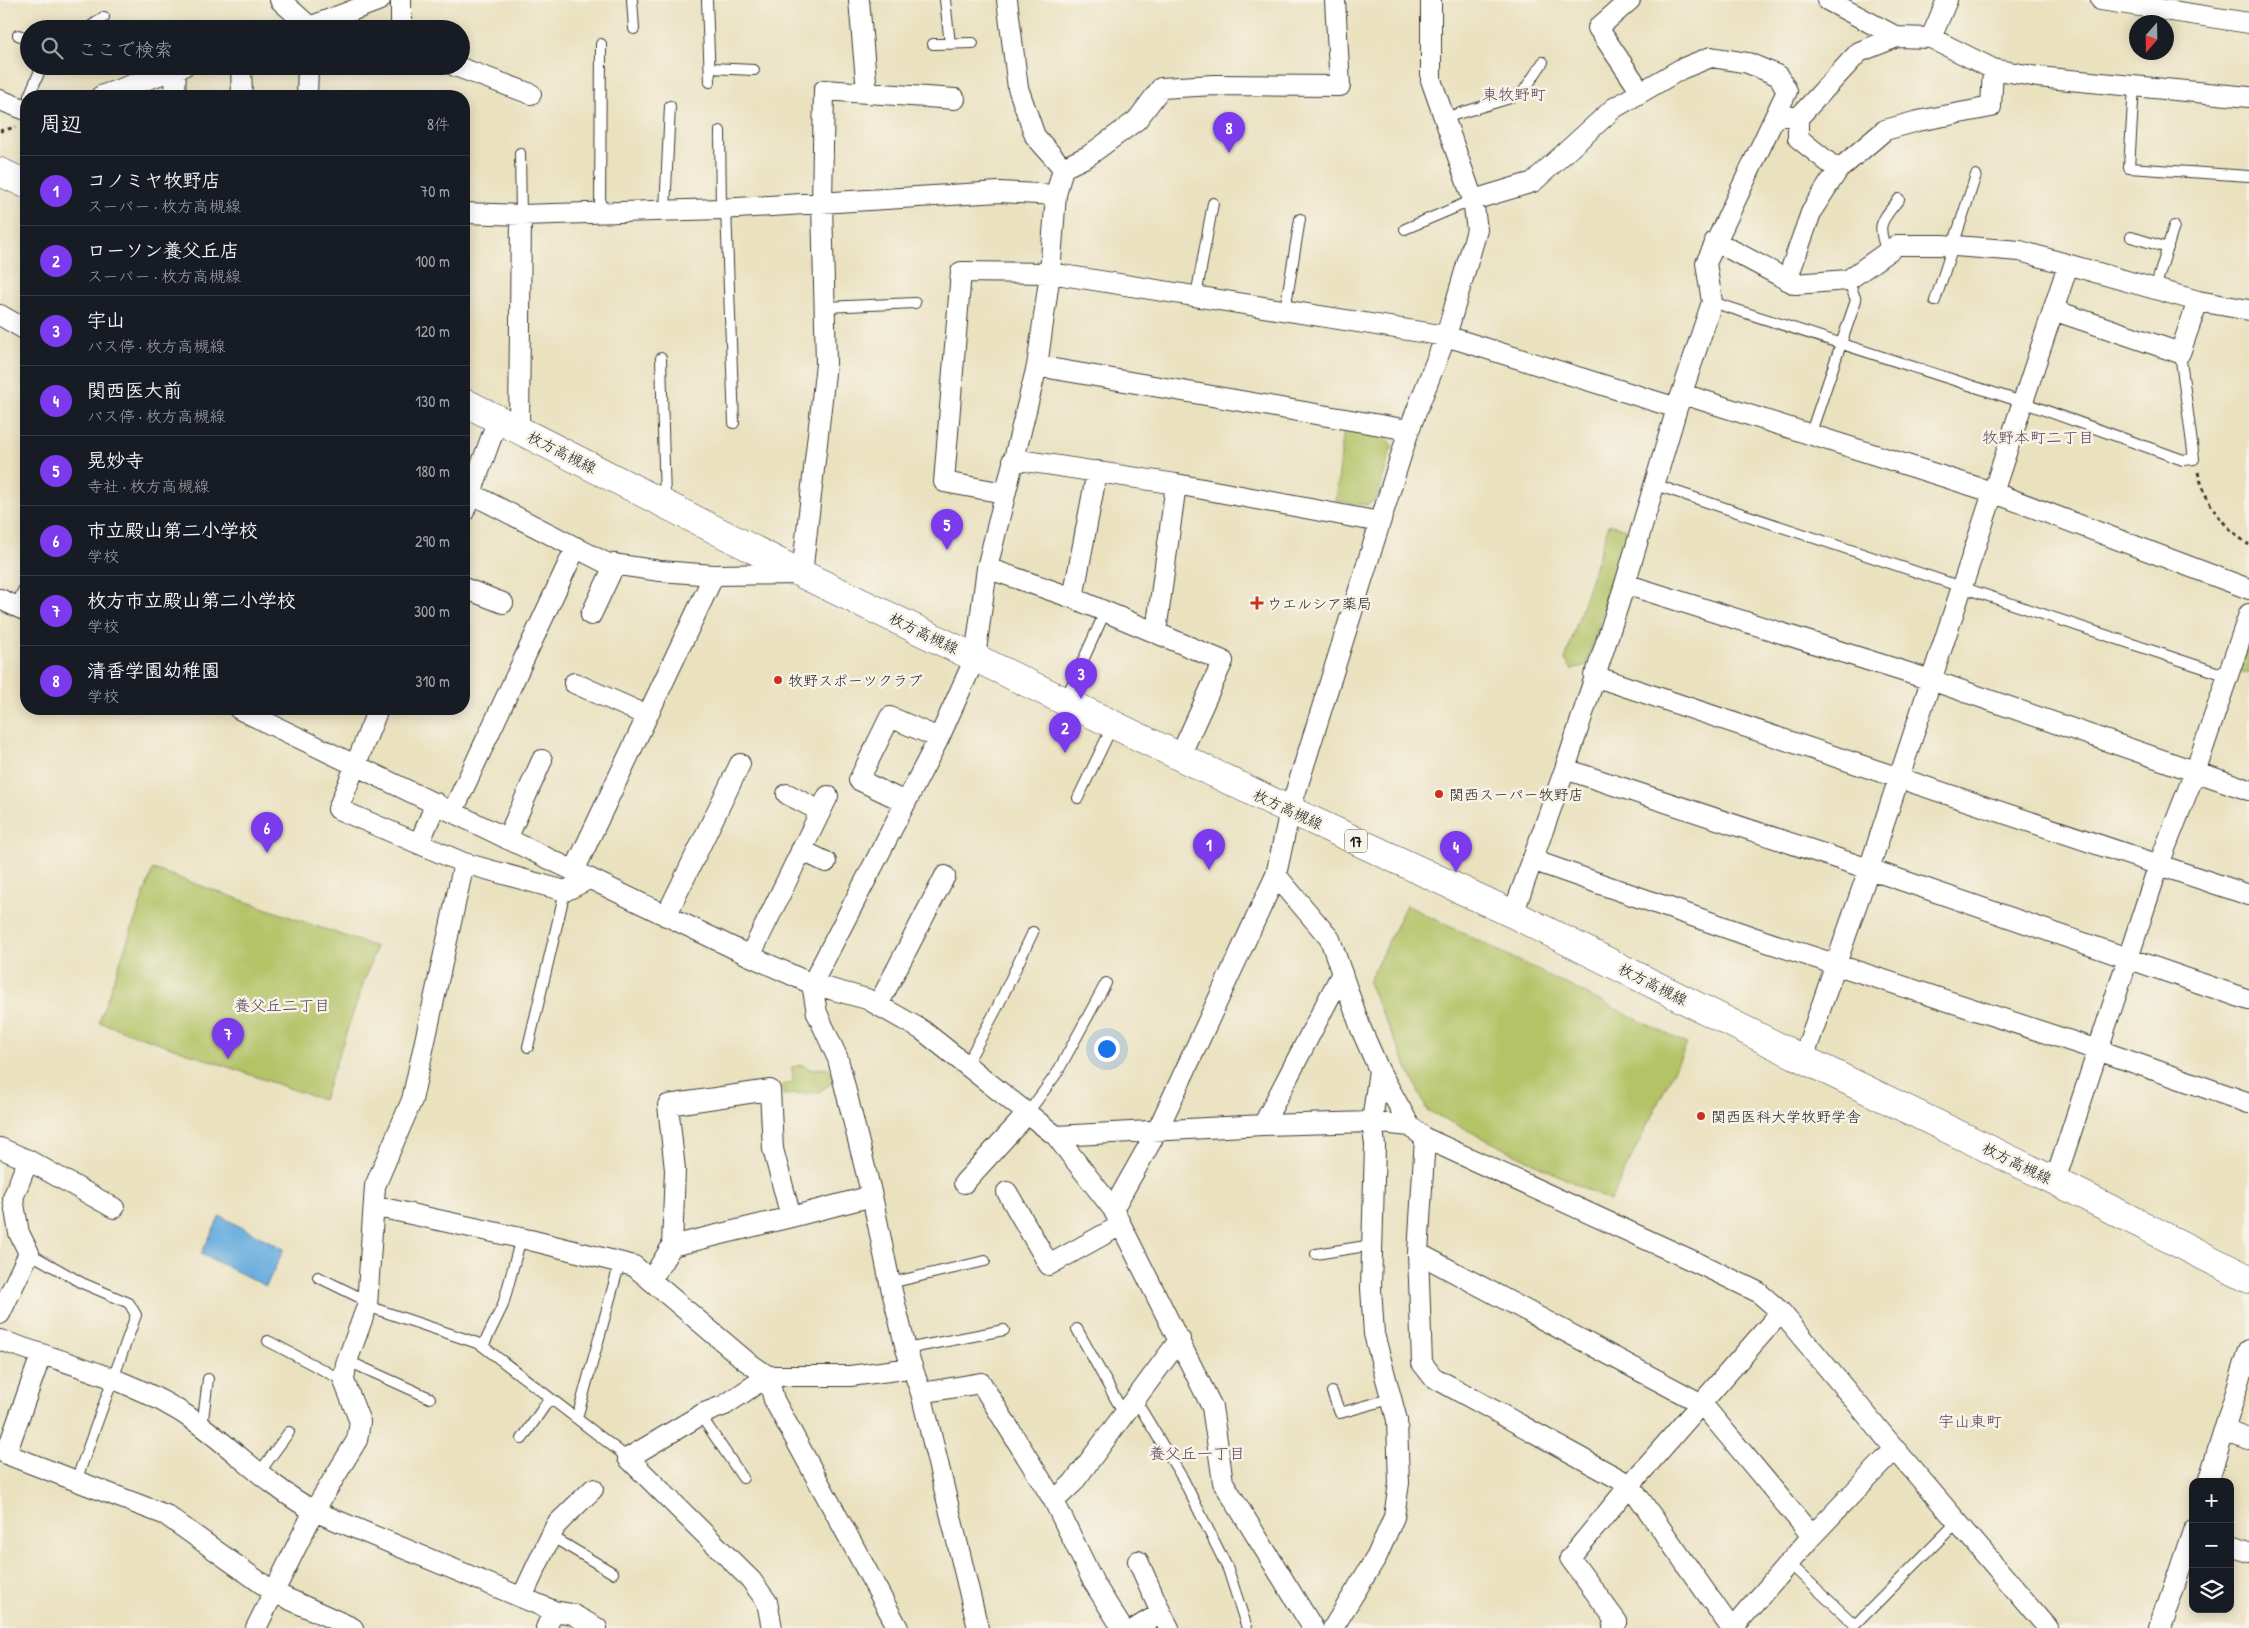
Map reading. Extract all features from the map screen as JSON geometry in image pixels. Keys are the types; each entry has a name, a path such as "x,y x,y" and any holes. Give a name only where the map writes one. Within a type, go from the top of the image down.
{"main road":[{"path":"0,172 20,181"},
{"name":"枚方高槻線","path":"470,405 802,574 1290,810 1514,914 1803,1059 2056,1181 2249,1280"}],"street":[{"path":"280,0 300,20"},
{"path":"329,20 380,0"},
{"path":"401,0 401,20"},
{"path":"859,0 867,92"},
{"path":"1007,0 1018,88 1035,136 1063,168"},
{"path":"978,1628 921,1393 906,1349 872,1196 838,1059 817,1013 812,984 939,738 975,658 986,568 1037,366 1050,273 1056,195 1063,168 1088,156 1137,120 1161,88 1214,85 1340,86 1335,0"},
{"path":"1007,1192 1049,1265 1117,1217 1276,875 1290,810 1409,430 1446,336 1477,230 1473,200 1431,80 1431,0"},
{"path":"1630,0 1598,28 1641,92"},
{"path":"1826,0 1897,37"},
{"path":"1931,38 1947,0"},
{"path":"2101,0 2249,23"},
{"path":"1838,170 1798,138 1798,118 1859,52 1897,37 1931,38 1993,69 2038,77 2249,97"},
{"path":"1473,200 1533,182 1614,108 1681,69 1711,57 1748,63 1779,76 1787,91 1706,263 1712,302 1625,584 1565,769 1514,914"},
{"path":"1787,280 1812,210 1838,170 1885,130 1918,120 1991,107 1993,69"},
{"path":"470,72 531,94"},
{"path":"117,90 158,75"},
{"path":"176,90 179,75"},
{"path":"241,75 242,90"},
{"path":"307,90 308,75"},
{"path":"470,492 606,563 660,571 714,575 802,574 826,364 822,204 824,90 954,98"},
{"path":"0,100 20,104"},
{"path":"1777,114 1798,118"},
{"path":"470,213 521,215 600,211 723,209 999,192 1056,195"},
{"path":"470,488 508,424 521,215"},
{"path":"1715,242 1795,284 1848,280 1897,245 1952,246 2020,251 2198,301 2249,310"},
{"path":"1803,1059 1869,869 2068,265"},
{"path":"1004,493 944,482 961,272 1050,273 1446,336 1810,435 1992,492 2249,589"},
{"path":"2053,310 2180,353 2198,301"},
{"path":"0,315 20,327"},
{"path":"1037,366 1409,430"},
{"path":"1013,459 1176,484 1380,522"},
{"path":"1073,598 1097,471"},
{"path":"1156,632 1176,484"},
{"path":"419,844 445,807 576,548"},
{"path":"591,615 615,564"},
{"path":"986,568 1073,598 1223,661 1180,756"},
{"path":"375,715 338,809 464,862 565,891 581,875 646,715 714,575"},
{"path":"1625,584 1931,680 2249,790"},
{"path":"470,590 503,603"},
{"path":"2056,1181 2159,864 2195,772 2249,614"},
{"path":"1594,676 2249,895"},
{"path":"574,683 646,715"},
{"path":"255,715 750,956 812,984 866,999 922,1030 1056,1136 1117,1217 1180,1339 1212,1407 1223,1482 1313,1628"},
{"path":"906,802 859,780 890,717 939,738"},
{"path":"508,839 542,760"},
{"path":"666,916 740,764"},
{"path":"1565,769 1869,869 2249,1000"},
{"path":"750,956 824,803 787,794"},
{"path":"801,850 826,862"},
{"path":"1532,860 1764,941 2098,1050 2249,1103"},
{"path":"256,1628 314,1511 357,1440 360,1422 344,1381 348,1361 367,1304 375,1186 412,1100 464,862"},
{"path":"1276,875 1330,939 1361,1029 1379,1070 1418,1132 1418,1253 1422,1363 1432,1377 1630,1485 1732,1628 1812,1536 1895,1449"},
{"path":"878,1006 945,876"},
{"path":"1263,1125 1342,972"},
{"path":"1332,1628 1377,1556 1394,1516 1399,1483 1397,1420 1374,1334 1371,1288 1375,1146 1372,1122 1379,1070"},
{"path":"651,1280 672,1246 675,1170 668,1105 770,1090 773,1149 792,1217"},
{"path":"964,1184 1027,1114"},
{"path":"1056,1136 1263,1125 1372,1122 1418,1132 1702,1264 1758,1292 1781,1312 2048,1628"},
{"path":"0,1148 28,1160 114,1208"},
{"path":"0,1314 29,1253 19,1233 13,1198 28,1160"},
{"path":"672,1246 872,1196"},
{"path":"374,1206 521,1238 634,1266 746,1361 768,1376 774,1400 898,1628"},
{"path":"1418,1253 1702,1404 1812,1536"},
{"path":"1613,1628 1617,1622 1570,1558 1630,1485 1781,1312"},
{"path":"1054,1501 1073,1483 1180,1339"},
{"path":"0,1340 142,1392 202,1427 287,1496 314,1511 522,1596 550,1619 572,1614 597,1628"},
{"path":"2209,1478 2249,1350"},
{"path":"41,1355 6,1454 166,1515 275,1593 354,1628"},
{"path":"772,1628 767,1602 751,1580 628,1458 701,1416 725,1405 768,1376 850,1376 912,1368"},
{"path":"921,1393 981,1384 1054,1501 1114,1625"},
{"path":"2224,1430 2249,1439"},
{"path":"522,1596 556,1525 594,1489"},
{"path":"2166,1626 2189,1546"},
{"path":"2234,1546 2249,1552"},
{"path":"1136,1628 1165,1620 1138,1561"}],"lane":[{"path":"632,0 634,29"},
{"path":"707,0 710,82"},
{"path":"945,0 950,44"},
{"path":"100,20 104,17"},
{"path":"933,44 973,43"},
{"path":"600,211 601,44"},
{"path":"1444,118 1507,99 1523,92 1544,62"},
{"path":"710,68 754,70"},
{"path":"32,90 38,75"},
{"path":"2134,86 2129,168 2249,176"},
{"path":"665,210 670,106"},
{"path":"720,131 734,423"},
{"path":"520,152 521,215"},
{"path":"1935,301 1976,175"},
{"path":"1887,252 1880,233 1882,220 1899,199"},
{"path":"1405,229 1473,200"},
{"path":"1196,296 1213,203"},
{"path":"1286,310 1300,218"},
{"path":"2156,289 2174,226"},
{"path":"2131,237 2168,248"},
{"path":"1810,435 1856,300 1848,280"},
{"path":"1712,302 2022,402 2183,460 2194,459 2180,353"},
{"path":"825,307 915,303"},
{"path":"661,358 665,504"},
{"path":"1656,485 2228,676"},
{"path":"1064,701 1104,612"},
{"path":"1078,798 1113,725"},
{"path":"528,1047 565,891"},
{"path":"966,1065 996,1010 1032,932"},
{"path":"1027,1114 1057,1072 1106,983"},
{"path":"483,1346 503,1305 521,1238"},
{"path":"1316,1254 1372,1246"},
{"path":"29,1253 82,1283 129,1303 136,1315 76,1481"},
{"path":"890,1283 985,1261"},
{"path":"577,1418 620,1262"},
{"path":"318,1277 367,1304 483,1346 628,1458"},
{"path":"1077,1329 1130,1407 1183,1479 1228,1569 1247,1628"},
{"path":"906,1349 1004,1330"},
{"path":"268,1342 344,1381"},
{"path":"348,1361 430,1398"},
{"path":"202,1427 208,1378"},
{"path":"1332,1392 1340,1413 1390,1399"},
{"path":"522,1439 550,1398"},
{"path":"701,1416 743,1478"},
{"path":"259,1473 289,1432"},
{"path":"1789,1563 1856,1625 1957,1522"},
{"path":"551,1536 613,1573"}],"path":[{"path":"2194,459 2204,495 2227,528 2249,545"}],"green space":[{"path":"1344,427 1382,431 1392,446 1377,499 1366,505 1336,501"},
{"path":"1609,524 1629,530 1586,665 1572,670 1565,660"},
{"path":"2249,643 2249,674 2240,671"},
{"path":"153,869 376,947 323,1100 99,1022"},
{"path":"1406,905 1687,1044 1610,1201 1427,1110 1368,983"},
{"path":"802,1065 810,1069 828,1068 835,1081 819,1092 783,1095 783,1085 793,1082 792,1067"}],"water":[{"path":"220,1216 284,1249 266,1286 201,1254"}],"place":[{"name":"清香学園幼稚園","path":"1229,153"},
{"name":"晃妙寺","path":"947,550"},
{"name":"ウエルシア薬局","path":"1257,603"},
{"name":"牧野スポーツクラブ","path":"778,680"},
{"name":"宇山","path":"1081,699"},
{"name":"ローソン養父丘店","path":"1065,753"},
{"name":"関西スーパー牧野店","path":"1439,794"},
{"name":"市立殿山第二小学校","path":"267,853"},
{"name":"コノミヤ牧野店","path":"1209,870"},
{"name":"関西医大前","path":"1456,872"},
{"name":"枚方市立殿山第二小学校","path":"228,1059"},
{"name":"関西医科大学牧野学舎","path":"1701,1116"}],"district":[{"name":"東牧野町","path":"1514,94"},
{"name":"牧野本町二丁目","path":"2038,437"},
{"name":"養父丘二丁目","path":"282,1005"},
{"name":"宇山東町","path":"1970,1421"},
{"name":"養父丘一丁目","path":"1197,1453"}]}
